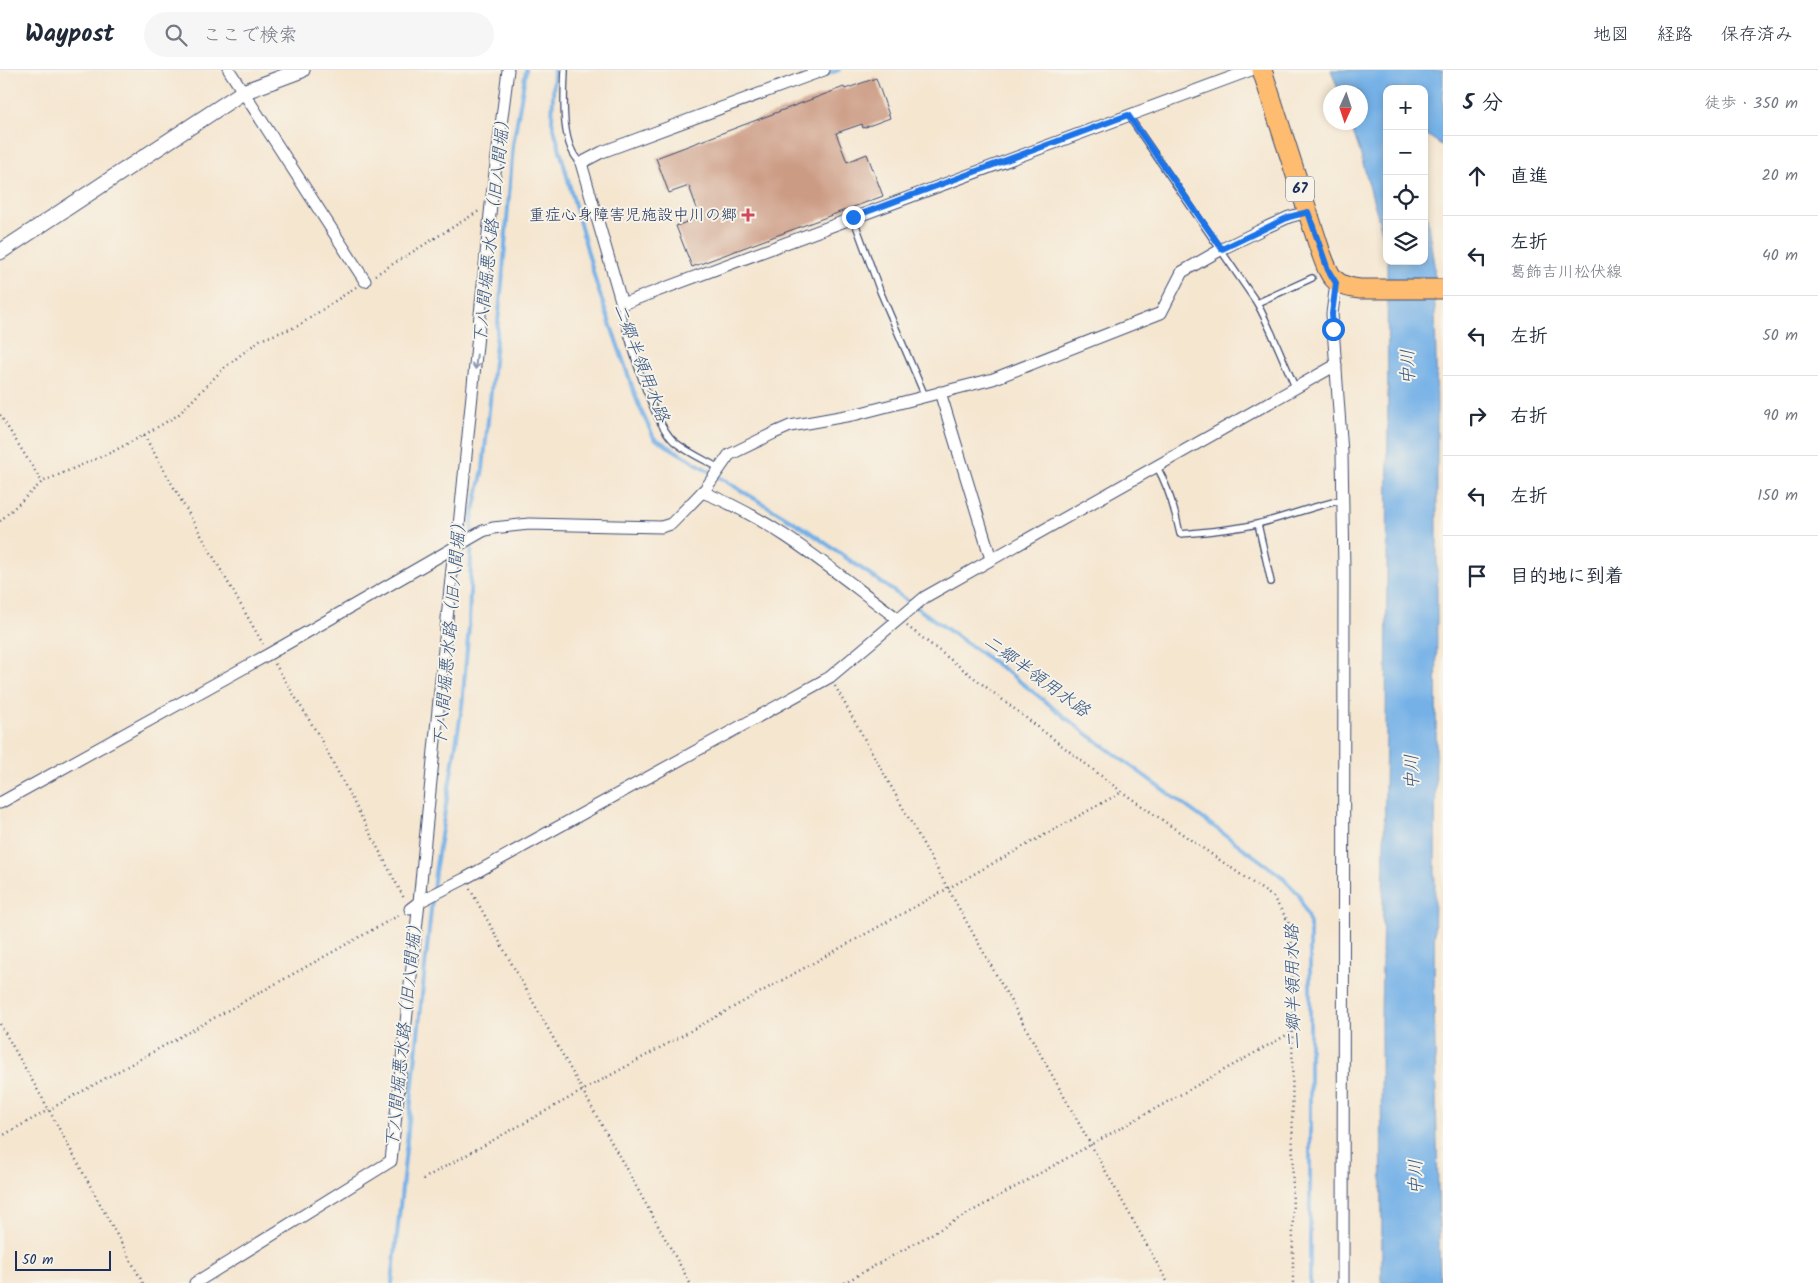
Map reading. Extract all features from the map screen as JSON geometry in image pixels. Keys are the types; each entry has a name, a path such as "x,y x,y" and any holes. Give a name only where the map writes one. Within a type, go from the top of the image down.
{"main road":[{"name":"67","path":"1262,70 1328,270 1336,283"},
{"path":"1336,283 1346,288 1360,289 1443,289"}],"street":[{"path":"229,70 365,280"},
{"path":"0,252 243,92 302,70"},
{"path":"195,1283 391,1161 414,906 458,545 491,204 508,70"},
{"path":"824,70 602,152 581,163 622,304 1251,70"},
{"path":"0,803 269,654 483,531 529,524 662,527 671,524 704,490 729,455 790,426 856,414 993,379 1161,313 1182,272 1222,249 1289,217 1308,212"},
{"path":"1336,283 1332,314 1342,453 1344,570 1343,1283"},
{"path":"414,906 830,677 925,597 1336,365"},
{"path":"940,392 991,559"},
{"path":"704,490 756,517 898,619"}],"lane":[{"path":"565,70 563,116 575,157 581,163"},
{"path":"1128,115 1257,302 1274,335 1280,354 1296,388"},
{"path":"853,217 880,291 925,396"},
{"path":"1257,302 1312,278"},
{"path":"622,304 621,312 637,366 668,434 675,442 691,453 719,468"},
{"path":"1156,467 1166,482 1180,534 1220,531 1258,524 1342,500"},
{"path":"1258,524 1271,582"}],"path":[{"path":"0,521 42,482 144,435 178,415 226,367 260,340 298,326 365,280 491,204"},
{"path":"0,415 42,482"},
{"path":"0,1137 414,906 319,736 269,654 144,435"},
{"path":"898,619 1122,792 1273,897 1288,920 1292,945 1293,1283"},
{"path":"830,677 1168,1283"},
{"path":"423,1179 1122,792"},
{"path":"464,880 690,1283"},
{"path":"0,1024 144,1283"},
{"path":"844,1283 1292,1032"}],"water":[{"path":"1331,70 1443,70 1443,146 1428,136 1428,85 1383,85 1383,236 1352,130 1368,130 1368,85 1336,85"},
{"name":"中川","path":"1428,224 1434,264 1437,407 1434,997 1440,1283 1382,1283 1381,1020 1386,731 1387,265 1428,265"}],"building":[{"path":"876,78 890,118 863,128 862,124 836,133 847,162 867,154 883,196 692,267 676,226 700,217 689,186 669,193 656,158 844,87 845,89"}],"waterway":[{"name":"下八間堀悪水路（旧八間堀）","path":"392,1283 435,872 462,707 469,626 472,520 483,469 502,283 513,145 526,70"},
{"name":"二郷半領用水路","path":"554,70 552,121 597,286 639,406 654,438 807,530 1009,673 1079,728 1280,875 1299,895 1310,924 1310,1283"},
{"path":"822,76 839,70"}],"place":[{"name":"重症心身障害児施設中川の郷","path":"748,215"}],"route":[{"path":"853,217 1128,115 1222,249 1289,217 1308,212 1320,250 1328,270 1336,283 1332,314 1333,329"}]}
